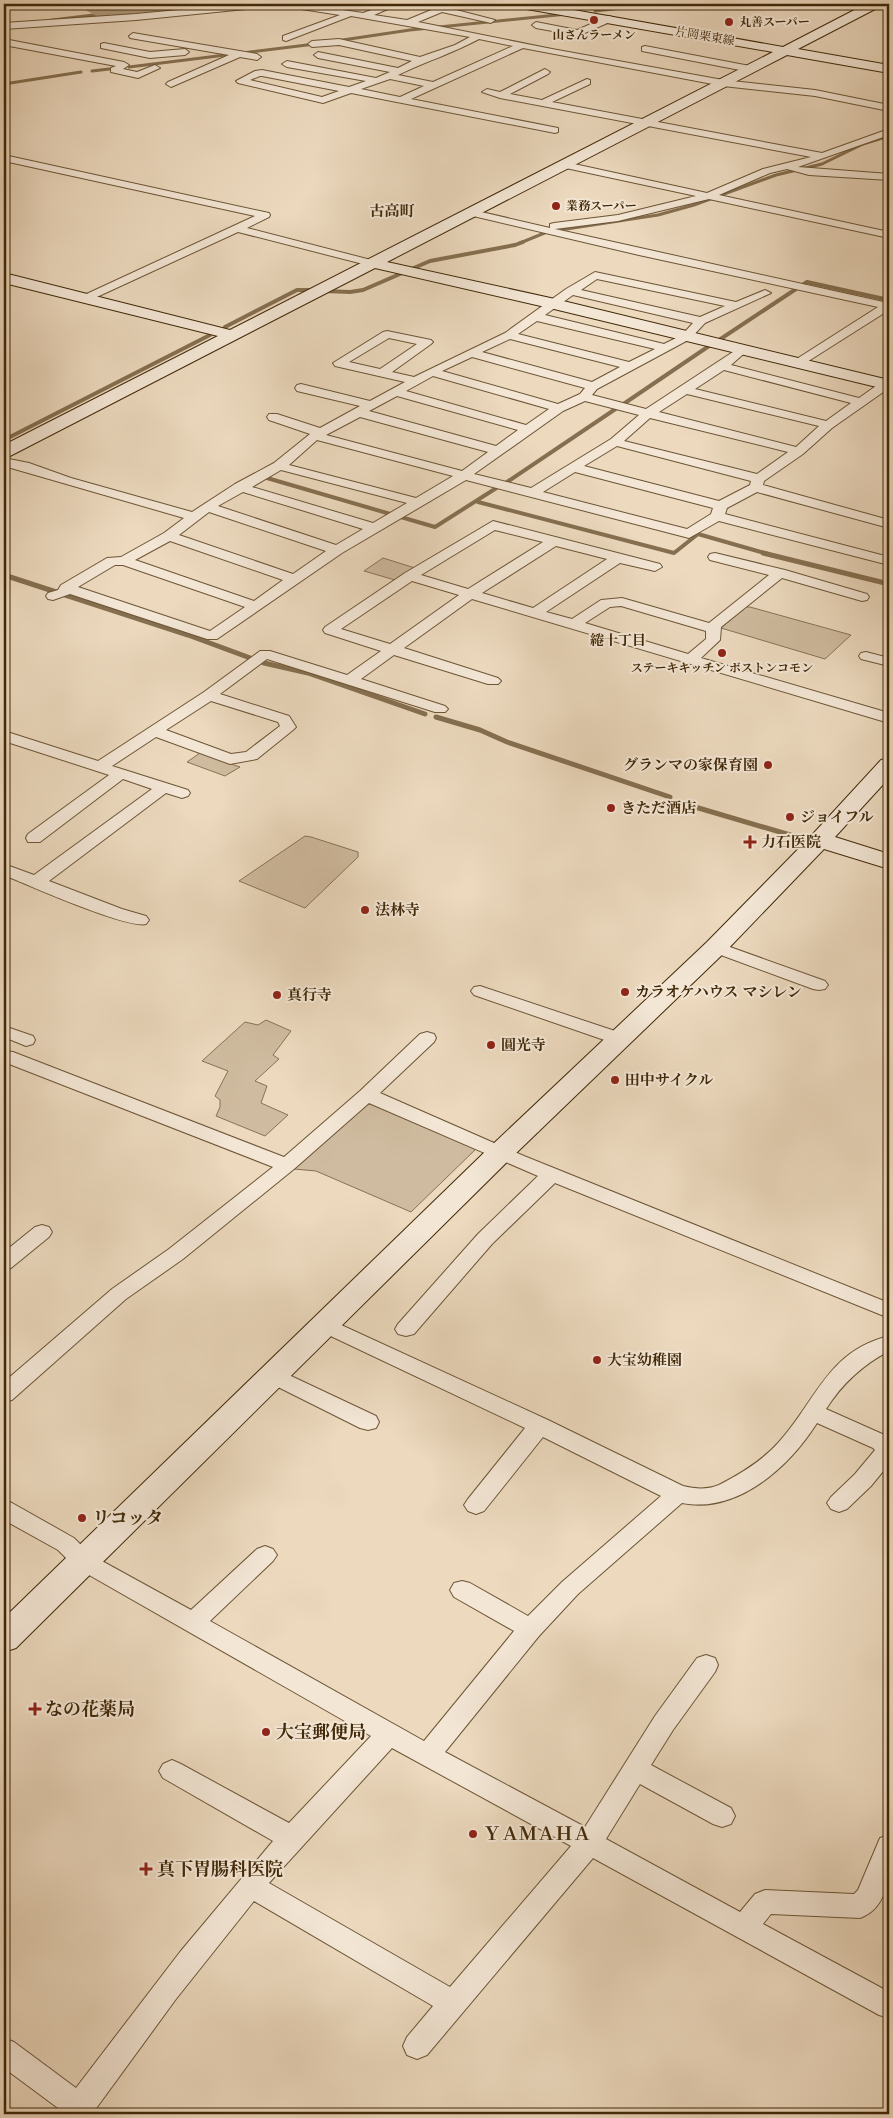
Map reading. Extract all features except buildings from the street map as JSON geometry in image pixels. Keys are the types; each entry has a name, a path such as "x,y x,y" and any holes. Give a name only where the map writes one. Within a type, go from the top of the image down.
{"street":[{"path":"4,26 136,17 224,6 283,4 410,22 520,46 723,84 814,93 889,108"},
{"path":"363,16 395,4"},
{"name":"片岡栗東線","path":"521,4 889,64"},
{"name":"片岡栗東線","path":"541,4 889,69"},
{"path":"4,452 371,263 565,166 875,4"},
{"path":"374,27 410,22 440,9 491,20"},
{"path":"286,38 350,14"},
{"path":"569,37 609,19"},
{"path":"330,21 347,25"},
{"path":"439,28 481,25 500,29"},
{"path":"536,25 579,33"},
{"path":"134,36 257,58"},
{"path":"478,36 458,47 421,60 389,76 375,80 350,90 323,100 241,81 262,73 350,90 555,130"},
{"path":"558,41 578,45"},
{"path":"4,42 124,65"},
{"path":"312,44 344,43 421,60"},
{"path":"104,46 150,55"},
{"path":"401,100 520,46"},
{"path":"155,68 138,76 114,70 150,55 201,49"},
{"path":"644,49 750,69"},
{"path":"171,84 228,52"},
{"path":"318,55 398,71"},
{"path":"563,63 577,57"},
{"path":"287,64 375,80"},
{"path":"500,95 546,72"},
{"path":"389,76 433,85"},
{"path":"542,103 587,82"},
{"path":"487,92 823,156"},
{"path":"879,105 889,98"},
{"path":"543,228 618,218 706,197 767,171 784,168 823,156 889,132"},
{"path":"4,158 265,215 84,298"},
{"path":"565,166 889,235"},
{"path":"784,168 809,172 889,177"},
{"path":"472,213 543,228 639,252 888,306 800,363"},
{"path":"236,228 371,263 555,304 888,385"},
{"path":"124,561 169,536 207,507 279,466 318,434 431,372 509,335 538,317 570,291 596,275 736,305"},
{"path":"4,278 232,335"},
{"path":"570,291 701,321"},
{"path":"256,606 124,561 112,561 61,592 212,636 256,606 293,579 337,550 463,476 528,428 559,408 584,397 593,386 686,337 701,321 765,293"},
{"path":"538,317 666,348"},
{"path":"382,373 427,342 387,334 339,363 382,373 417,381"},
{"path":"509,335 630,366"},
{"path":"534,492 615,442 647,414 722,366 742,350"},
{"path":"470,353 593,386"},
{"path":"722,366 862,402"},
{"path":"431,372 559,408"},
{"path":"273,417 318,434 463,476 534,492 690,534 828,426 888,385"},
{"path":"301,388 371,405"},
{"path":"686,390 828,426"},
{"path":"396,392 528,428"},
{"path":"584,397 798,451"},
{"path":"357,412 498,451"},
{"path":"615,442 889,524"},
{"path":"4,462 24,466 66,481 194,517"},
{"path":"279,466 417,502"},
{"path":"575,468 889,561"},
{"path":"240,487 374,528"},
{"path":"207,507 337,550"},
{"path":"493,681 330,630 410,576 493,525 654,568"},
{"path":"169,536 293,579"},
{"path":"351,679 470,594 553,542"},
{"path":"715,556 862,596"},
{"path":"534,613 618,558"},
{"path":"690,659 713,640 715,625 780,573"},
{"path":"410,576 889,718"},
{"path":"575,624 606,603 622,602 713,629"},
{"path":"102,766 209,695 265,654 351,679 440,709"},
{"path":"866,656 889,662"},
{"path":"154,731 230,759 251,756 288,728 284,719 209,695"},
{"path":"4,736 182,793"},
{"path":"4,1639 501,1152 716,947 820,840 889,765"},
{"path":"34,838 122,773"},
{"path":"37,881 164,787"},
{"path":"820,840 889,862"},
{"path":"4,869 116,913 140,920"},
{"path":"716,947 819,985"},
{"path":"480,991 620,1039"},
{"path":"4,1031 26,1040"},
{"path":"4,1394 119,1294 176,1254 287,1166 367,1096 427,1038"},
{"path":"6,1056 287,1166"},
{"path":"367,1096 889,1311"},
{"path":"406,1329 485,1239 553,1173"},
{"path":"4,1263 42,1232"},
{"path":"326,1325 540,1426 678,1494 701,1499 713,1498 724,1494 764,1469 787,1448 814,1413 836,1379 874,1349 889,1343"},
{"path":"274,1376 368,1422"},
{"path":"814,1413 881,1442 887,1451 863,1480 839,1503"},
{"path":"476,1505 540,1426"},
{"path":"428,1754 530,1629 570,1588 678,1494"},
{"path":"4,1509 66,1544 83,1561 389,1734 889,2006"},
{"path":"193,1622 265,1555"},
{"path":"462,1590 530,1629"},
{"path":"418,2046 589,1843 664,1723 706,1665"},
{"path":"4,2051 78,2111 162,1995 251,1886 292,1838 389,1734"},
{"path":"635,1769 722,1816"},
{"path":"172,1771 292,1838"},
{"path":"744,1927 765,1902 860,1906 870,1897 889,1846"},
{"path":"251,1886 453,2004"}],"shaded area":[{"path":"383,558 415,568 395,580 364,571"},
{"path":"746,607 851,635 825,659 721,628"},
{"path":"200,753 240,767 225,776 187,762"},
{"path":"305,836 358,852 358,857 305,908 239,881"},
{"path":"266,1020 291,1031 273,1055 279,1059 255,1081 267,1086 261,1103 288,1115 265,1136 216,1116 220,1107 220,1100 215,1096 228,1071 202,1061 245,1022 258,1025"},
{"path":"371,1104 477,1148 411,1212 316,1171 294,1169 362,1106"}],"waterway":[{"path":"85,4 102,14 201,4"},
{"path":"595,11 658,4"},
{"path":"52,20 102,14"},
{"path":"336,41 410,30 567,14"},
{"path":"129,67 315,44"},
{"path":"92,71 109,69"},
{"path":"4,84 81,72"},
{"path":"520,243 547,232 658,215 694,205 776,175 822,164 863,144 889,136"},
{"path":"324,291 350,292 363,290 430,261 523,242"},
{"path":"801,286 807,282 889,300"},
{"path":"719,340 799,287"},
{"path":"225,327 297,290 315,290"},
{"path":"4,440 210,335"},
{"path":"622,405 709,346"},
{"path":"507,482 617,408"},
{"path":"267,478 435,527 498,487"},
{"path":"478,502 674,553 698,534 768,554"},
{"path":"763,553 889,584"},
{"path":"4,575 188,635 264,663 308,673 425,714"},
{"path":"436,717 480,730 507,742 670,797"},
{"path":"685,804 797,837"}],"place":[{"name":"山さんラーメン","path":"594,20"},
{"name":"丸善スーパー","path":"729,22"},
{"name":"業務スーパー","path":"556,206"},
{"name":"ステーキキッチン ボストンコモン","path":"722,653"},
{"name":"グランマの家保育園","path":"768,765"},
{"name":"きただ酒店","path":"611,808"},
{"name":"ジョイフル","path":"790,817"},
{"name":"力石医院","path":"750,842"},
{"name":"法林寺","path":"365,910"},
{"name":"カラオケハウス マシレン","path":"625,992"},
{"name":"真行寺","path":"277,995"},
{"name":"圓光寺","path":"491,1045"},
{"name":"田中サイクル","path":"615,1080"},
{"name":"大宝幼稚園","path":"597,1360"},
{"name":"リコッタ","path":"82,1518"},
{"name":"なの花薬局","path":"35,1709"},
{"name":"大宝郵便局","path":"266,1732"},
{"name":"ＹＡＭＡＨＡ","path":"473,1834"},
{"name":"真下胃腸科医院","path":"146,1869"}],"district":[{"name":"古高町","path":"392,211"},
{"name":"綣十丁目","path":"618,640"}]}
